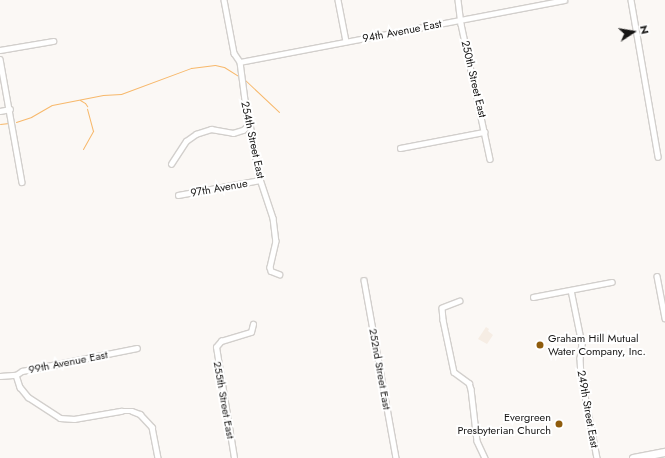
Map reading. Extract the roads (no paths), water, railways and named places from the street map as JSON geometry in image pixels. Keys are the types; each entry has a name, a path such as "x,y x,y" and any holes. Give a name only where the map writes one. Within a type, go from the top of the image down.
{"main road":[{"path":"633,458 665,452"}],"street":[{"name":"254th Street East","path":"224,0 234,52 240,62 247,116 250,124 260,180 272,214 276,237 270,267 271,271 279,274"},
{"path":"338,0 346,41"},
{"name":"250th Street East","path":"458,0 490,159"},
{"name":"94th Avenue East","path":"240,62 564,0"},
{"path":"631,0 658,157"},
{"path":"0,50 53,41"},
{"path":"0,59 22,182"},
{"path":"0,111 10,109"},
{"path":"172,164 186,141 196,134 211,129 234,133 243,130 250,124"},
{"path":"400,148 484,132"},
{"name":"97th Avenue","path":"178,195 260,180"},
{"path":"657,276 665,318"},
{"name":"252nd Street East","path":"364,280 396,458"},
{"path":"534,297 612,282"},
{"name":"249th Street East","path":"571,290 582,344 580,358 581,375 596,458"},
{"path":"460,301 443,307 443,320 454,372 469,383 476,418 477,442 485,458"},
{"name":"255th Street East","path":"234,458 216,355 218,343 248,334 252,331 253,324"},
{"name":"99th Avenue East","path":"0,376 16,375 22,371 137,348"},
{"path":"16,375 20,387 28,397 60,418 74,419 120,411 132,411 140,414 152,427 158,458"}],"waterway":[{"path":"16,122 31,117 52,105 103,95 121,94 191,68 215,65 224,67 240,77"},
{"path":"244,79 279,112"},
{"path":"80,100 87,106"},
{"path":"83,149 93,131 87,109"},
{"path":"0,124 9,123"}],"place":[{"name":"Graham Hill Mutual Water Company, Inc.","path":"540,345"},
{"name":"Evergreen Presbyterian Church","path":"559,424"}]}
